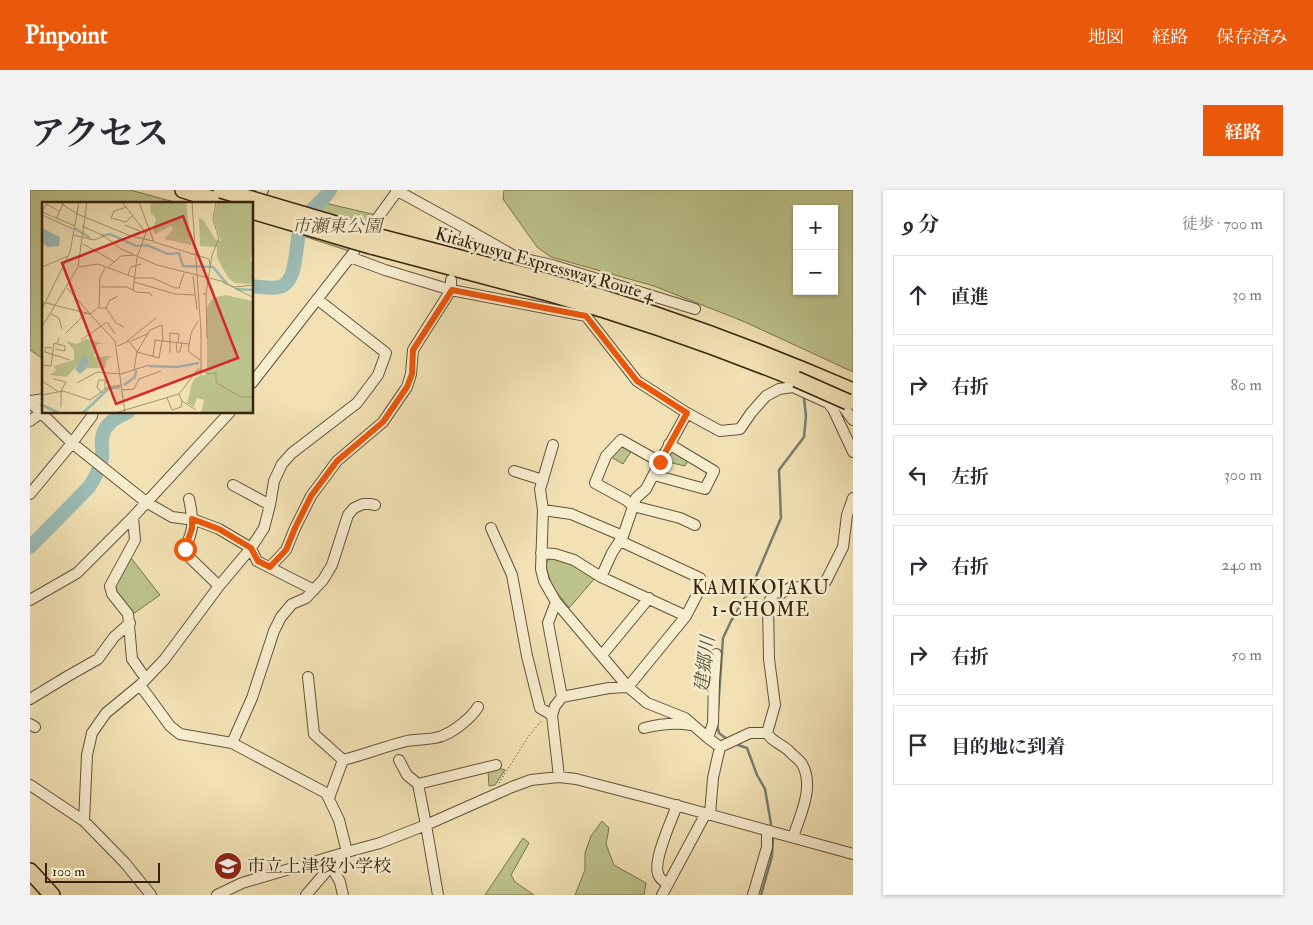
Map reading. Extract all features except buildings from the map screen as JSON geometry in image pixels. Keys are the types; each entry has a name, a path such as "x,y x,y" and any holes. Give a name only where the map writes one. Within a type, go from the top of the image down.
{"highway":[{"path":"183,190 222,202"},
{"name":"Kitakyusyu Expressway Route 4","path":"221,190 374,241 695,340 847,401"},
{"name":"Kitakyusyu Expressway Route 4","path":"254,211 374,241"},
{"path":"30,871 52,895"},
{"path":"30,883 41,895"}],"street":[{"path":"254,202 263,190"},
{"path":"254,381 350,257 397,190 516,257 695,309"},
{"path":"463,244 467,229"},
{"path":"350,257 385,270 586,316 637,381 687,413 720,431 740,429 751,412 766,396 779,389 803,384 828,404 847,401"},
{"path":"270,567 286,550 311,496 337,461 383,422 407,387 412,374 413,350 451,285"},
{"path":"84,821 87,755 92,733 106,713 143,682 180,640 219,586 251,548 264,528 274,481 282,464 292,453 357,403 378,375 386,353 317,299"},
{"path":"30,401 41,413 30,421"},
{"path":"847,401 853,420"},
{"path":"847,401 853,452"},
{"path":"601,577 622,538 636,498 646,489 687,413"},
{"path":"42,414 72,443 146,502 172,517 192,519 219,529 251,548 258,561 314,590"},
{"path":"30,494 72,443 92,414"},
{"path":"30,600 77,573 133,517 228,414"},
{"path":"660,462 621,440 606,456 595,483 626,500 633,506 680,518 695,525"},
{"path":"654,475 705,489 714,471 669,444"},
{"path":"553,445 540,489 543,510 541,569 544,581 556,602 628,687 647,703 685,718 708,738 721,746"},
{"path":"514,471 543,480"},
{"path":"233,485 270,505"},
{"path":"792,837 806,792 807,778 802,764 784,746 770,738 767,733 775,705 769,659 768,605 770,600 790,588 821,585 826,581 843,547 847,515 853,498"},
{"path":"188,499 192,528 185,549 186,554 219,586"},
{"path":"232,743 252,698 274,631 281,617 292,604 306,598 323,580 332,565 348,515 354,508 362,504 374,505"},
{"path":"543,510 571,514 700,578 700,589 686,616 628,687 605,689 562,698 555,706 550,714 559,777"},
{"path":"133,517 134,540 110,586 112,594 128,614 132,659 143,682 170,726 180,734 232,743 326,793 339,820 347,852"},
{"path":"491,528 512,575 527,656 540,708 550,714"},
{"path":"541,553 555,554 574,560 601,577 686,616"},
{"path":"602,656 649,598"},
{"path":"556,602 548,623 562,698"},
{"path":"30,700 98,659 114,637 130,623"},
{"path":"708,738 713,723 716,654"},
{"path":"605,689 614,670"},
{"path":"308,677 314,734 343,760"},
{"path":"343,760 371,753 405,741 442,736 461,725 474,714 478,707"},
{"path":"644,728 676,723 694,726"},
{"path":"721,746 750,733 767,733"},
{"path":"662,895 708,813 713,778 721,746"},
{"path":"329,798 343,760"},
{"path":"399,760 407,775 418,784 438,895"},
{"path":"418,784 496,765"},
{"path":"217,895 242,883 380,843 531,780 559,777 576,779 678,805 853,854"},
{"path":"30,785 84,821 125,862 151,895"},
{"path":"667,884 659,877 656,868 678,805"},
{"path":"753,895 771,832"},
{"path":"306,895 331,866 347,852"},
{"path":"331,866 340,882 344,895"}],"path":[{"path":"491,796 528,737 550,714"}],"green space":[{"path":"30,190 130,190 175,202 42,202 42,358 30,350"},
{"path":"504,190 853,190 853,372 745,322 654,286 551,257 537,247 503,199"},
{"name":"市瀬東公園","path":"325,203 376,215 349,251 300,235 310,217"},
{"path":"624,444 632,450 623,464 611,457 619,445"},
{"path":"670,450 689,459 685,466 664,461"},
{"path":"551,556 574,563 595,578 569,608 552,586 545,564"},
{"path":"131,558 160,595 133,614 115,592 114,585"},
{"path":"498,768 505,770 495,785 489,786 488,771"},
{"path":"602,821 609,828 606,844 614,865 646,883 644,895 575,895 585,870 585,853 591,836"},
{"path":"523,838 529,843 511,875 515,882 534,895 485,895"}],"waterway":[{"path":"254,286 272,288 286,284 293,269 302,222 330,190"},
{"name":"建郷川","path":"718,710 723,638 752,586 781,518 779,470 804,437 806,416 804,398 806,397"},
{"path":"30,547 89,487 101,462 103,433 111,422 124,414"},
{"name":"建郷川","path":"717,725 719,733 728,740"},
{"name":"建郷川","path":"735,744 747,748 757,775 765,789 771,824"},
{"name":"建郷川","path":"761,895 772,856 773,838"}],"place":[{"name":"市立上津役小学校","path":"228,866"}],"district":[{"name":"KAMIKOJAKU 1-CHOME","path":"761,598"}],"route":[{"path":"185,549 192,528 192,519 219,529 251,548 258,561 270,567 286,550 311,496 337,461 383,422 407,387 412,374 413,350 452,290 586,316 637,381 687,413 660,462"}]}
